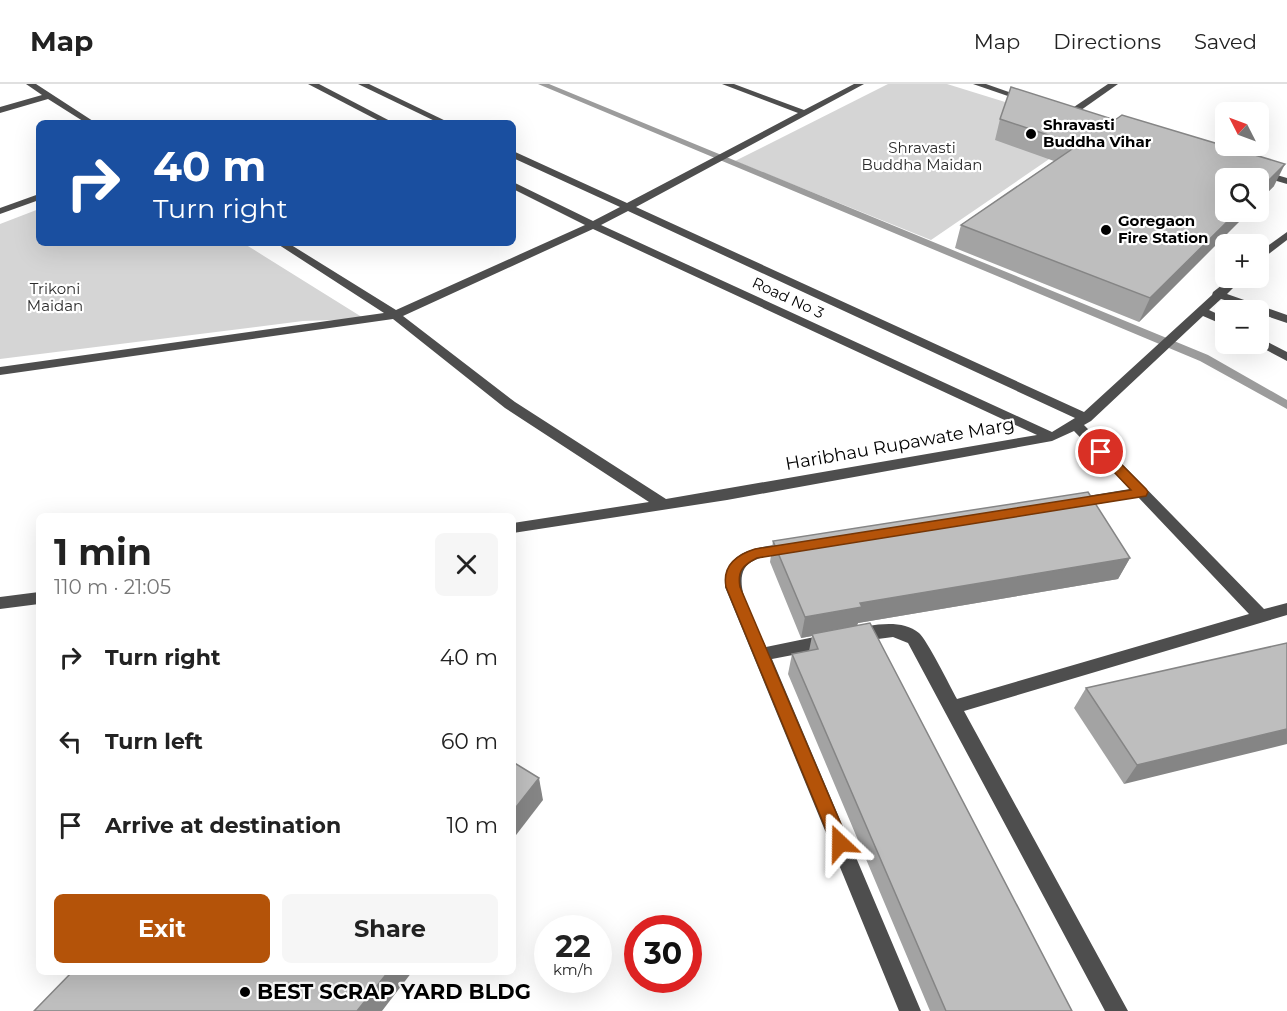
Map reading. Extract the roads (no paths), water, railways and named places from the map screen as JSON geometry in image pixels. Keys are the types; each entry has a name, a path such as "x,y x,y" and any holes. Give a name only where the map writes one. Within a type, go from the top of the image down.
{"street":[{"path":"30,84 87,120"},
{"path":"312,84 384,120"},
{"path":"362,84 440,120"},
{"path":"726,84 805,113"},
{"path":"0,371 395,315 593,225 860,84"},
{"path":"977,84 1040,103"},
{"path":"1071,113 1114,84"},
{"path":"0,110 49,96"},
{"path":"1061,110 1083,117"},
{"path":"516,155 1080,421 1141,492 1261,615"},
{"path":"1269,175 1287,181"},
{"name":"Road No 3","path":"516,186 593,225 1052,437"},
{"path":"0,211 36,199"},
{"path":"1269,250 1287,235"},
{"path":"286,246 395,315 510,405 664,506"},
{"name":"Haribhau Rupawate Marg","path":"516,528 664,506 1052,437 1080,421 1153,357 1224,288"},
{"path":"1217,294 1287,319"},
{"path":"1200,310 1215,318"},
{"path":"1269,346 1287,357"},
{"path":"1059,506 1141,492"},
{"path":"813,544 755,554 743,559 735,566 731,576 733,587 910,1011"},
{"path":"0,603 36,598"},
{"path":"953,707 1287,609"},
{"path":"761,655 893,629 906,632 914,638 1117,1011"}],"waterway":[{"path":"542,84 1204,358 1287,405"}],"place":[{"name":"Shravasti Buddha Vihar","path":"1031,134"},
{"name":"Goregaon Fire Station","path":"1106,230"},
{"name":"BEST SCRAP YARD BLDG","path":"245,992"}],"park label":[{"name":"Shravasti Buddha Maidan","path":"922,156"},
{"name":"Trikoni Maidan","path":"55,298"}]}
